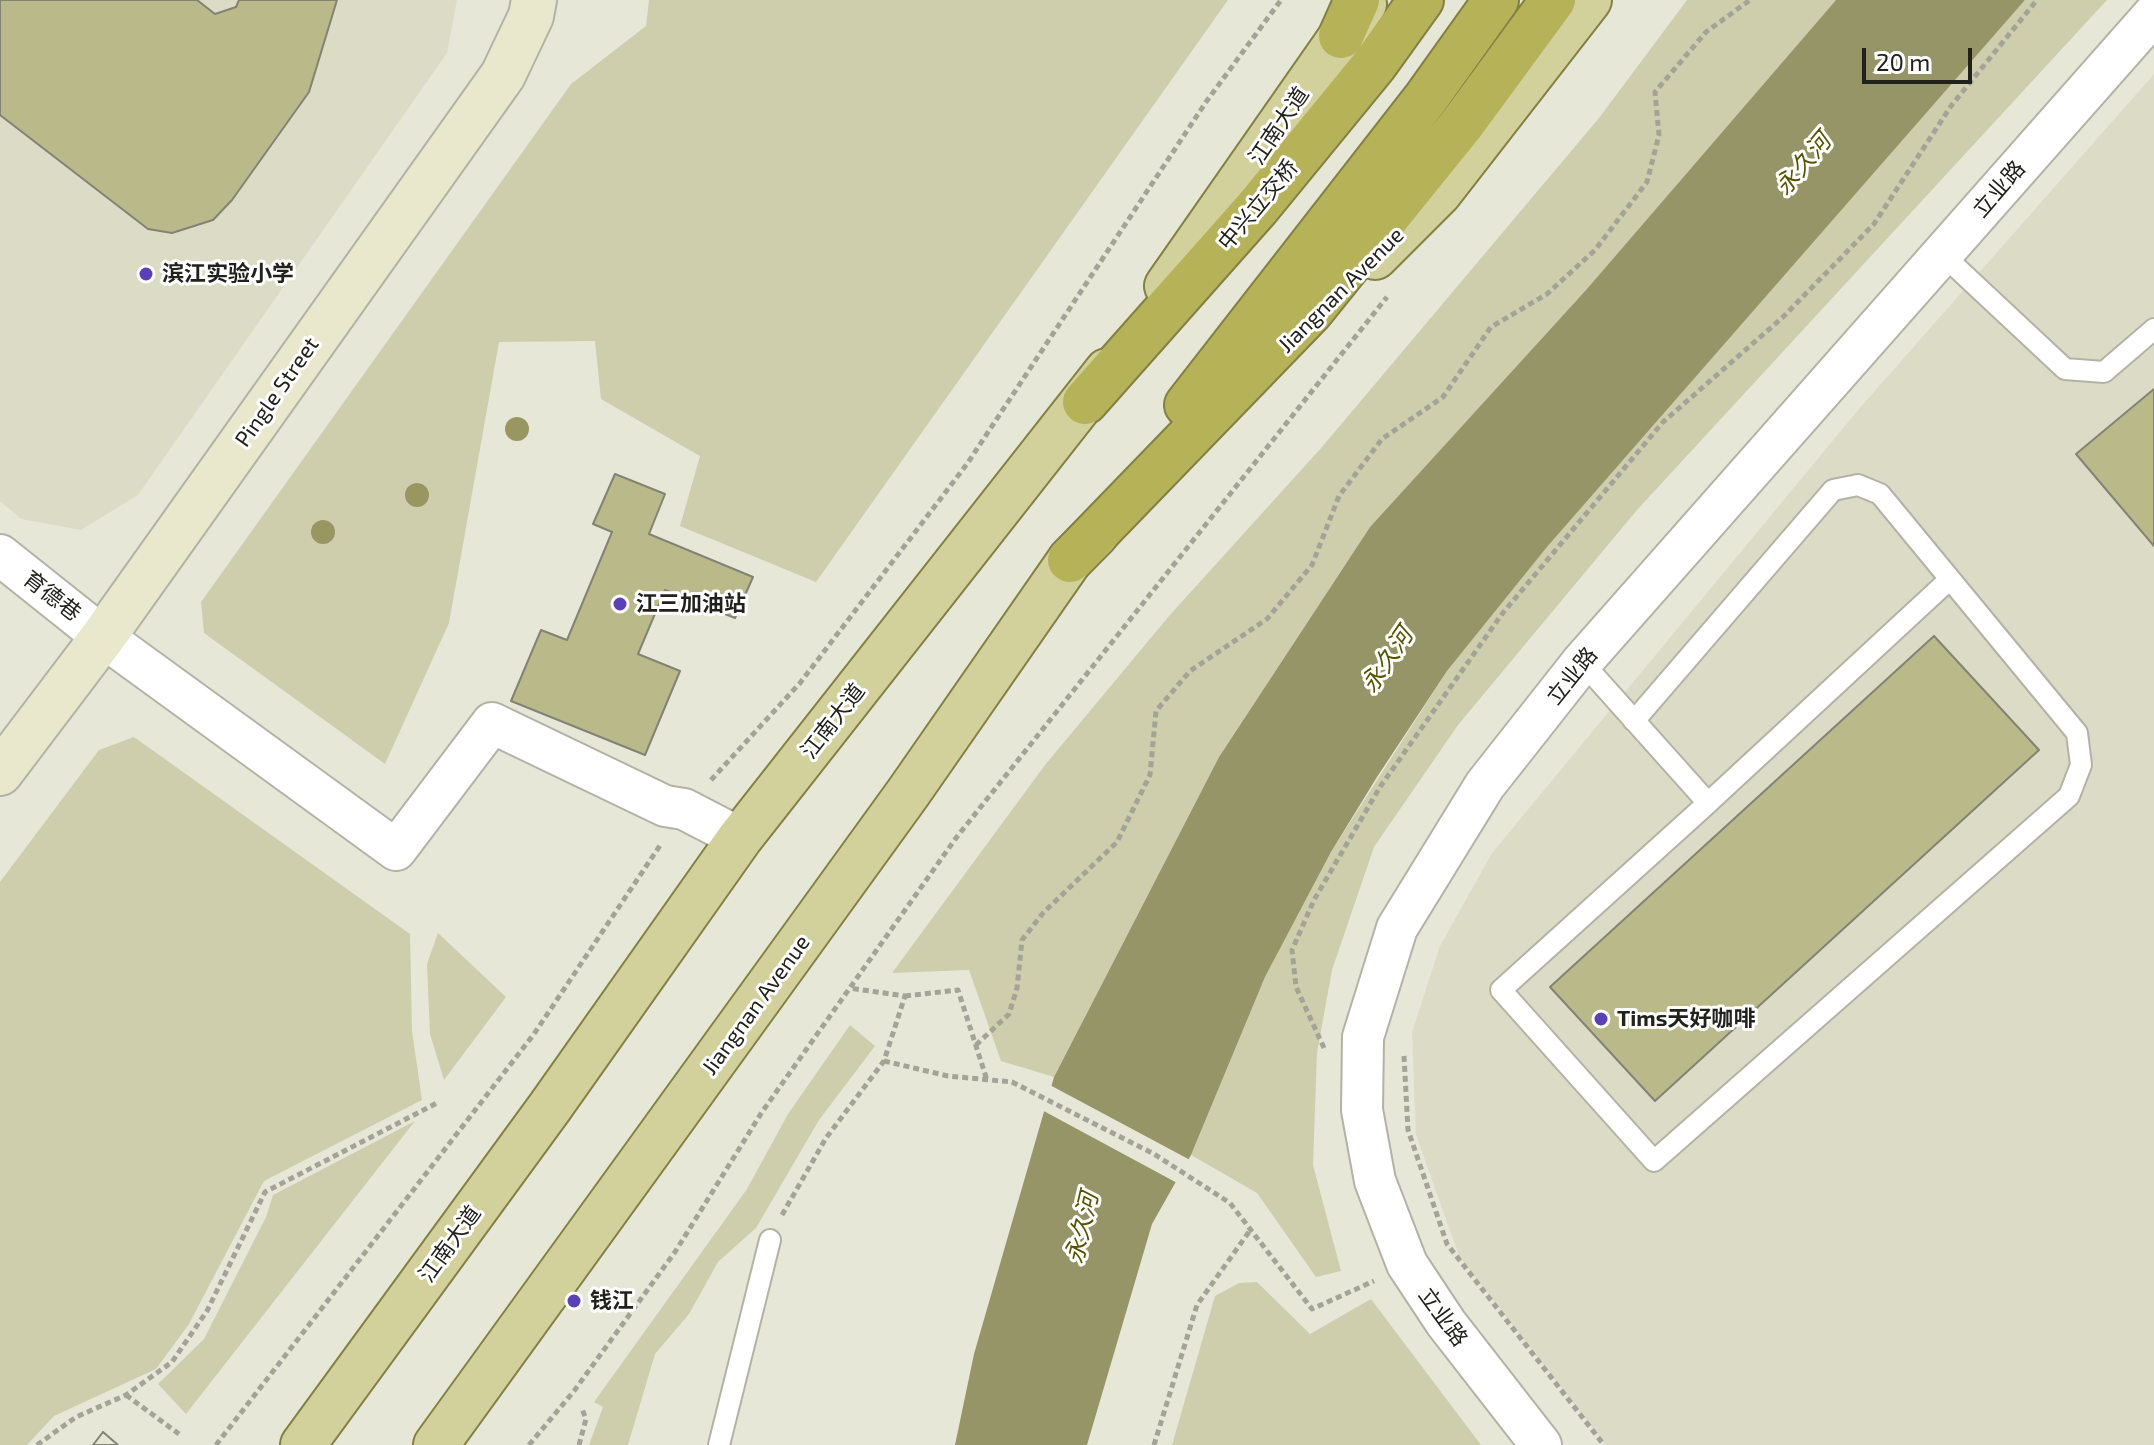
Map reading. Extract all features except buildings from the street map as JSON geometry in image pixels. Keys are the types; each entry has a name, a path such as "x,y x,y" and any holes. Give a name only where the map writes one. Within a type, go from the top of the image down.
{"highway":[{"name":"中兴立交桥","path":"1085,402 1257,208 1375,64 1421,0"},
{"name":"Jiangnan Avenue","path":"1070,560 1331,216 1426,98 1496,0"},
{"path":"1070,560 1311,311 1462,124 1553,0"}],"main road":[{"name":"江南大道","path":"303,1445 550,1107 740,838 1085,402 1349,18 1367,0"},
{"name":"Jiangnan Avenue","path":"436,1445 908,793 1070,560 1439,193 1589,0"}],"street":[{"name":"Pingle Street","path":"0,773 103,637 503,75 531,16 534,0"},
{"name":"立业路","path":"1541,1445 1446,1323 1407,1264 1375,1181 1362,1110 1363,1037 1397,928 1485,785 1582,662 2154,14"},
{"name":"育德巷","path":"0,555 103,637 396,850 492,723 665,806 684,809"},
{"path":"684,809 740,838"}],"lane":[{"path":"1942,254 2065,369 2104,372 2154,329"},
{"path":"1634,721 1833,490 1858,485 1880,494 2077,733 2081,765 2069,796 1654,1161 1501,990 1950,579"},
{"path":"1582,662 1708,803"},
{"path":"719,1445 770,1240"}],"path":[{"path":"216,1445 534,1034 684,809 800,683 967,464 1206,102 1281,0"},
{"path":"976,1045 1009,1014 1017,988 1022,940 1043,913 1117,842 1150,775 1156,711 1190,671 1267,619 1276,609 1312,565 1339,496 1382,439 1443,397 1491,327 1547,294 1595,250 1647,182 1659,135 1655,92 1706,32 1750,0"},
{"path":"1331,1060 1312,1028 1296,987 1292,950 1314,900 1380,787 1502,614 1663,422 1782,318 1874,224 1951,106 2037,0"},
{"path":"529,1445 574,1391 675,1252 762,1112 956,838 1394,288"},
{"path":"848,988 905,996 958,990 987,1080"},
{"path":"770,1240 826,1138 884,1061 905,996"},
{"path":"884,1061 948,1076 1012,1082 1154,1154 1230,1203 1312,1309 1374,1281"},
{"path":"37,1445 76,1417 126,1395 172,1362 207,1311 265,1192 437,1103"},
{"path":"1154,1445 1197,1305 1251,1229"},
{"path":"126,1395 179,1434"},
{"path":"579,1445 586,1419 582,1409"}],"shaded area":[{"name":"滨江实验小学","path":"0,0 457,0 447,53 138,495 81,530 21,519 0,501"},
{"path":"649,0 1228,0 816,582 680,526 700,456 601,399 595,341 499,342 449,623 385,764 204,633 201,602 571,84 646,26"},
{"path":"1687,0 1836,0 1586,290 1370,527 1219,757 1054,1077 1001,1061 969,970 892,973 1045,765 1169,616 1322,447 1599,118"},
{"path":"2025,0 2107,0 1637,510 1458,725 1374,847 1332,970 1317,1053 1313,1165 1341,1271 1316,1277 1257,1193 1191,1155 1265,977 1331,852 1447,671 1547,547"},
{"path":"2154,74 2154,1445 1606,1445 1459,1256 1416,1135 1412,1032 1440,946 1492,853 1858,410"},
{"path":"134,737 410,934 412,1031 422,1100 264,1181 189,1324 156,1369 54,1416 27,1445 0,1445 0,882 99,750"},
{"path":"438,933 506,997 444,1080 430,1034 427,964"},
{"path":"850,1025 875,1046 819,1120 756,1228 718,1262 689,1314 655,1354 628,1445 589,1445 603,1407 594,1402 747,1189 788,1114"},
{"path":"415,1121 186,1414 158,1384 204,1339 266,1217 273,1195"},
{"path":"1257,1282 1310,1334 1371,1299 1481,1445 1172,1445 1215,1296 1239,1283"}],"water":[{"name":"永久河","path":"1836,0 2025,0 1547,547 1447,671 1377,777 1331,852 1265,977 1191,1155 1152,1224 1087,1445 955,1445 974,1354 1054,1077 1219,757 1370,527 1586,290"}],"pier":[{"path":"1048,1084 1192,1161 1179,1184 1040,1109"}],"place":[{"name":"滨江实验小学","path":"146,274"},
{"name":"江三加油站","path":"620,604"},
{"name":"Tims天好咖啡","path":"1601,1019"},
{"name":"钱江","path":"574,1301"}]}
